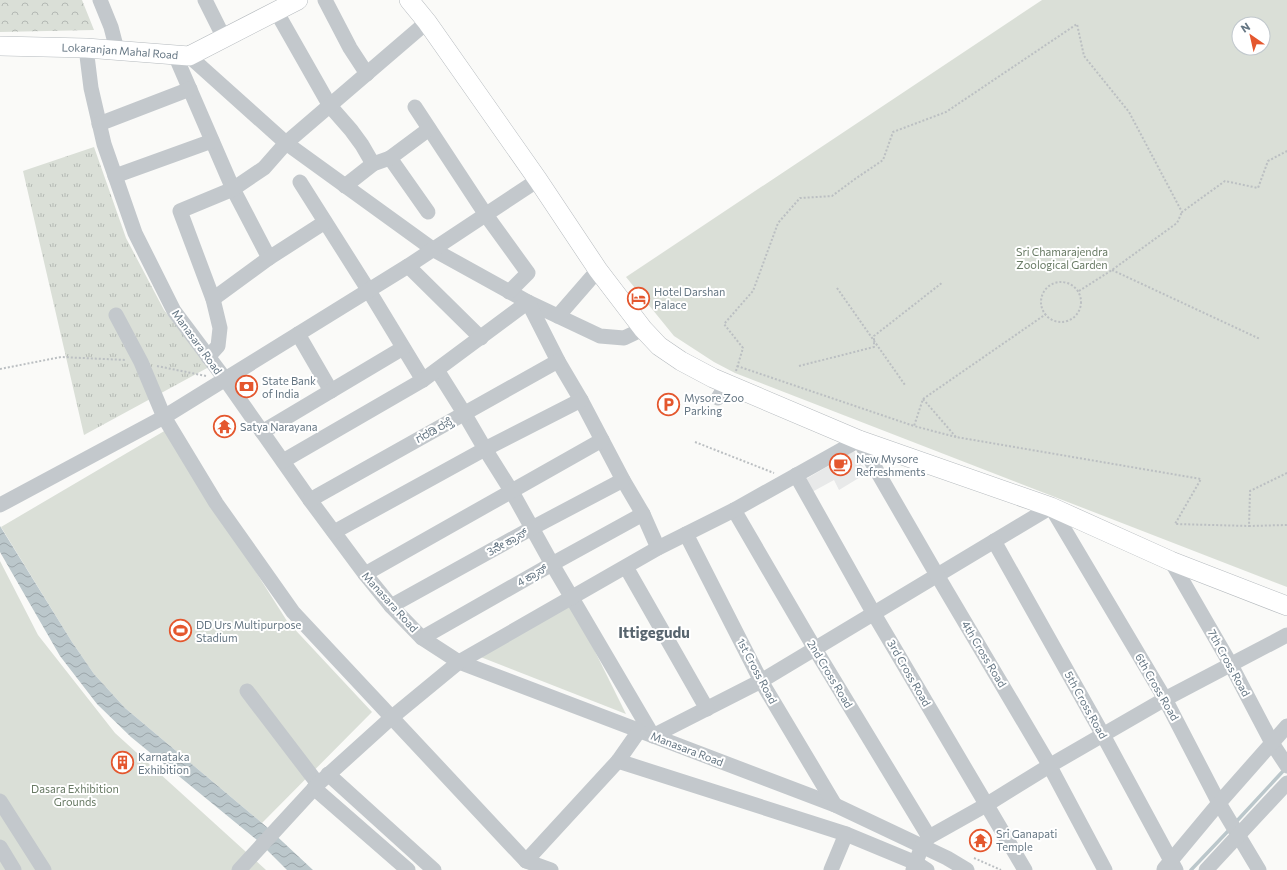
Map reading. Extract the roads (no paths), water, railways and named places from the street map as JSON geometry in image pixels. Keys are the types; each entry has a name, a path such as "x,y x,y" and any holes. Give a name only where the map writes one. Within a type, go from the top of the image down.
{"main road":[{"name":"Lokaranjan Mahal Road","path":"0,46 86,48 182,56 224,38 298,0"},
{"path":"409,0 538,180 598,270 643,329 659,346 713,378 725,389 859,440 1051,506 1171,561 1287,606"},
{"path":"422,0 426,22"}],"street":[{"path":"101,0 111,27 117,50"},
{"path":"205,0 224,38"},
{"path":"325,0 350,48 367,74"},
{"path":"276,11 330,106 351,130 373,164"},
{"path":"208,357 218,346 220,328 213,299 180,211 234,189 264,168 286,143 426,22"},
{"name":"Manasara Road","path":"86,48 91,88 104,144 135,233 174,311 225,379 310,500 365,574 391,606 422,638 459,662 835,805 926,842 947,858 968,870"},
{"path":"182,56 190,89 234,189 269,258"},
{"path":"182,56 286,143 434,250 528,302 600,336 624,338 643,329"},
{"path":"99,124 190,89"},
{"path":"414,107 486,215 528,273 509,292"},
{"path":"345,186 373,164 390,158 429,129"},
{"path":"115,176 212,140"},
{"path":"390,158 428,212"},
{"path":"0,505 164,417 434,250 538,180"},
{"path":"300,182 423,380"},
{"path":"213,299 269,258 325,222"},
{"path":"408,266 481,338"},
{"path":"558,316 598,270"},
{"path":"283,461 423,380 528,302"},
{"path":"528,302 558,361 643,514 658,548"},
{"path":"116,315 141,362 164,417 216,503 293,612 526,861 551,870"},
{"path":"298,334 331,391"},
{"path":"262,432 403,348"},
{"name":"ಗರಡಿ ರಸ್ತೆ","path":"310,500 558,361"},
{"path":"437,370 512,492 646,733"},
{"path":"334,532 485,449 581,400"},
{"path":"365,574 602,440"},
{"path":"239,870 320,782 377,730 459,662 658,548 734,510 859,440"},
{"name":"4th Cross Road","path":"859,440 1050,766 1105,870"},
{"name":"3rd Cross Road","path":"796,475 874,614 1025,870"},
{"name":"3ನೆೇ ಕ್ರಾಸ್","path":"391,606 532,528 623,480"},
{"path":"526,861 618,761 646,733 707,709 761,681 1051,506"},
{"name":"6th Cross Road","path":"1051,506 1166,699 1222,809 1259,870"},
{"name":"2nd Cross Road","path":"734,510 926,842"},
{"name":"4 ಕ್ರಾಸ್","path":"422,638 643,514"},
{"name":"1st Cross Road","path":"686,534 761,681 835,805"},
{"name":"5th Cross Road","path":"994,541 1103,735 1170,867"},
{"name":"7th Cross Road","path":"1171,561 1231,665 1272,743 1284,761"},
{"path":"626,567 707,709"},
{"path":"618,761 846,834 918,868 926,842 1103,735 1166,699 1287,635"},
{"path":"247,691 320,782 403,866 410,848"},
{"path":"1170,867 1222,809 1272,743 1287,726"},
{"path":"320,782 410,848 434,870"},
{"path":"1206,870 1236,833 1287,783"},
{"path":"0,801 44,870"},
{"path":"831,870 846,834"},
{"path":"0,847 14,870"}],"water":[{"path":"0,526 72,642 94,674 125,708 268,828 313,870 287,870 257,840 131,737 97,704 60,656 0,552"}],"waterway":[{"path":"1235,823 1285,769"},
{"path":"1191,870 1230,829"}],"place":[{"name":"Hotel Darshan Palace","path":"639,298"},
{"name":"State Bank of India","path":"247,387"},
{"name":"Mysore Zoo Parking","path":"668,404"},
{"name":"Satya Narayana","path":"225,427"},
{"name":"New Mysore Refreshments","path":"841,465"},
{"name":"DD Urs Multipurpose Stadium","path":"181,631"},
{"name":"Karnataka Exhibition","path":"122,763"},
{"name":"Sri Ganapati Temple","path":"980,840"}],"district":[{"name":"Ittigegudu","path":"654,633"}],"park label":[{"name":"Sri Chamarajendra Zoological Garden","path":"1062,258"},
{"name":"Dasara Exhibition Grounds","path":"75,795"}]}
